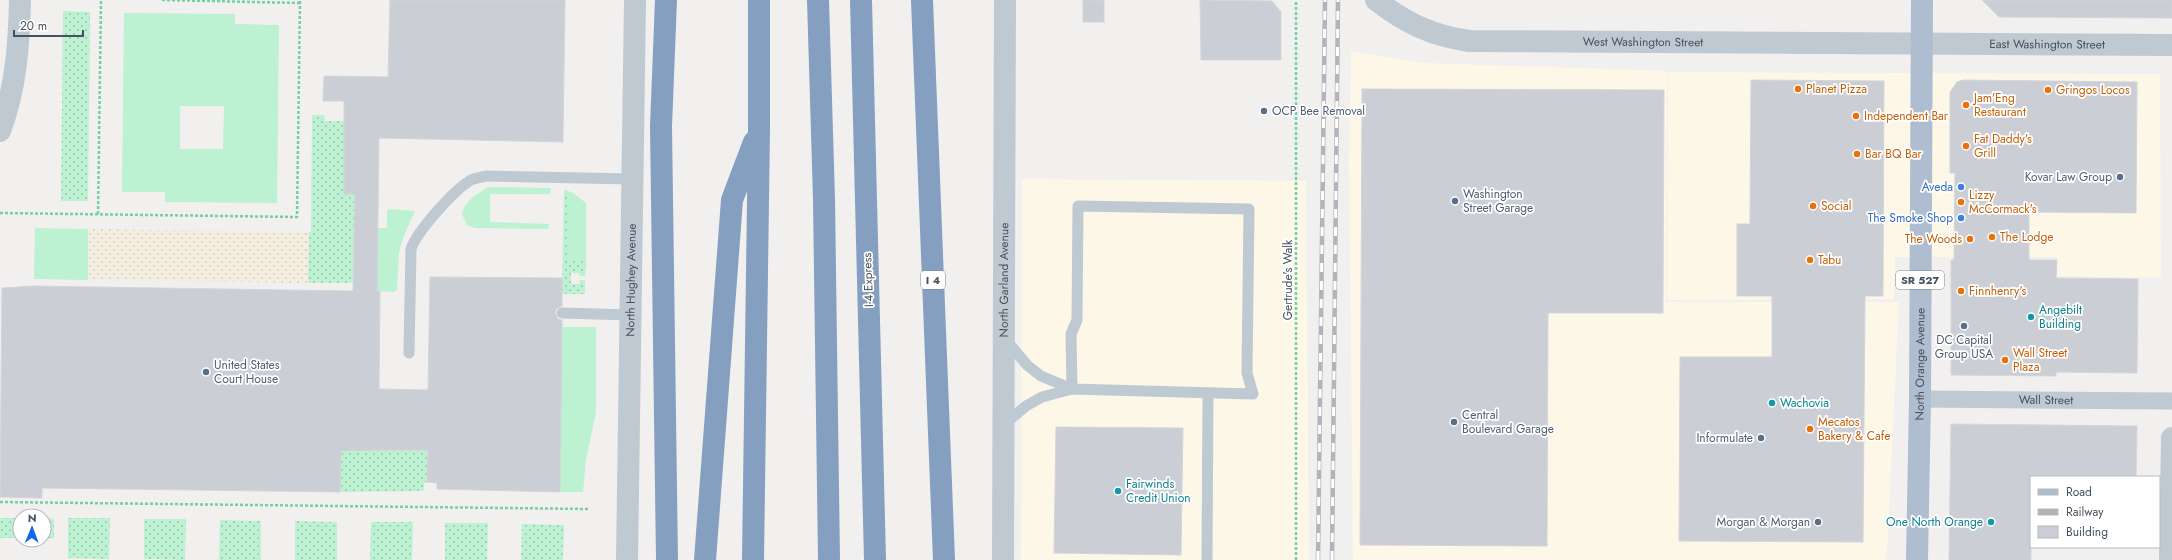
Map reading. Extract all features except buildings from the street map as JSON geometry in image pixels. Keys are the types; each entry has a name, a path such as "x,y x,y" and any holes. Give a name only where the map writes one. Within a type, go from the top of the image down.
{"highway":[{"path":"666,0 661,126 667,560"},
{"path":"753,560 759,128 759,0"},
{"path":"818,0 824,199 829,560"},
{"name":"I-4 Express","path":"861,0 875,560"},
{"name":"I 4","path":"922,0 944,560"},
{"path":"705,560 732,200 759,128"}],"main road":[{"name":"North Orange Avenue","path":"1917,560 1920,399 1922,0"}],"street":[{"path":"0,131 15,79 20,40 20,0"},
{"name":"North Hughey Avenue","path":"627,560 635,0"},
{"name":"North Garland Avenue","path":"1003,560 1005,0"},
{"name":"West Washington Street","path":"1376,0 1394,14 1417,28 1445,37 1469,41 1921,44"},
{"name":"East Washington Street","path":"1921,44 2172,44"},
{"name":"Wall Street","path":"1920,399 2172,400"},
{"path":"2170,560 2172,438"}],"lane":[{"path":"409,353 411,249 413,241 429,221 471,180 486,176 633,179"},
{"path":"1003,425 1026,406 1042,397 1072,389 1208,394 1253,394 1247,373 1248,209 1078,206 1077,320 1071,334 1072,389"},
{"path":"562,313 631,315"},
{"path":"1004,338 1027,365 1041,376 1072,389"},
{"path":"1207,560 1208,394"}],"path":[{"path":"98,214 101,0"},
{"path":"0,213 297,217 300,1 162,0"},
{"name":"Gertrude's Walk","path":"1296,0 1296,560"},
{"path":"0,502 589,509"}],"shaded area":[{"path":"1351,51 1424,63 1667,71 1666,302 1899,302 1887,553 1885,560 1353,560 1349,162"},
{"path":"1668,72 2160,74 2161,278 2057,276 2057,257 1895,257 1894,299 1667,300"},
{"path":"1022,179 1306,181 1309,560 1021,560"}],"green space":[{"path":"63,11 90,12 88,201 61,201"},
{"path":"124,13 235,14 235,24 279,25 277,203 165,202 165,192 122,192","holes":["180,106 224,106 223,149 180,149"]},
{"path":"312,115 324,115 325,121 344,121 344,194 355,194 353,283 308,283 309,232 311,232"},
{"path":"489,187 551,188 550,194 490,194 490,222 549,224 548,229 475,228 467,225 462,214 466,205 476,195"},
{"path":"564,190 568,191 568,258 572,261 586,261 585,276 580,276 579,273 571,273 571,284 579,284 580,280 585,280 585,294 562,294"},
{"path":"568,191 586,203 586,261 571,261 568,258"},
{"path":"390,209 415,211 403,238 399,253 397,290 393,292 377,291 378,228 387,228 387,211"},
{"path":"35,228 88,229 88,280 34,279"},
{"path":"562,327 596,327 596,412 586,460 583,492 560,492"},
{"path":"428,450 427,482 424,483 424,491 340,492 341,451"},
{"path":"0,518 12,518 12,538 0,538"},
{"path":"68,518 110,518 109,559 68,558"},
{"path":"52,519 54,519 54,538 52,538"},
{"path":"144,519 186,519 185,560 144,559"},
{"path":"220,520 261,521 261,560 219,560"},
{"path":"295,521 337,522 337,560 295,560"},
{"path":"371,522 413,522 412,560 370,560"},
{"path":"445,523 488,523 487,560 445,560"},
{"path":"522,524 564,525 563,560 521,560"}],"sand":[{"path":"88,229 309,232 308,283 88,280"}],"railway":[{"path":"1318,560 1325,0"},
{"path":"1332,560 1338,0"}],"place":[{"name":"Planet Pizza","path":"1798,89"},
{"name":"Gringos Locos","path":"2048,90"},
{"name":"Jam'Eng Restaurant","path":"1966,105"},
{"name":"OCP Bee Removal","path":"1264,111"},
{"name":"Independent Bar","path":"1856,116"},
{"name":"Fat Daddy's Grill","path":"1966,146"},
{"name":"Bar BQ Bar","path":"1857,154"},
{"name":"Kovar Law Group","path":"2120,177"},
{"name":"Aveda","path":"1961,187"},
{"name":"Washington Street Garage","path":"1455,201"},
{"name":"Lizzy McCormack's","path":"1961,202"},
{"name":"Social","path":"1813,206"},
{"name":"The Smoke Shop","path":"1961,218"},
{"name":"The Lodge","path":"1992,237"},
{"name":"The Woods","path":"1970,239"},
{"name":"Tabu","path":"1810,260"},
{"name":"Finnhenry's","path":"1961,291"},
{"name":"Angebilt Building","path":"2031,317"},
{"name":"DC Capital Group USA","path":"1964,326"},
{"name":"Wall Street Plaza","path":"2005,360"},
{"name":"United States Court House","path":"206,372"},
{"name":"Wachovia","path":"1772,403"},
{"name":"Central Boulevard Garage","path":"1454,422"},
{"name":"Mecatos Bakery & Cafe","path":"1810,429"},
{"name":"Informulate","path":"1761,438"},
{"name":"Fairwinds Credit Union","path":"1118,491"},
{"name":"Morgan & Morgan","path":"1818,522"},
{"name":"One North Orange","path":"1991,522"}]}
